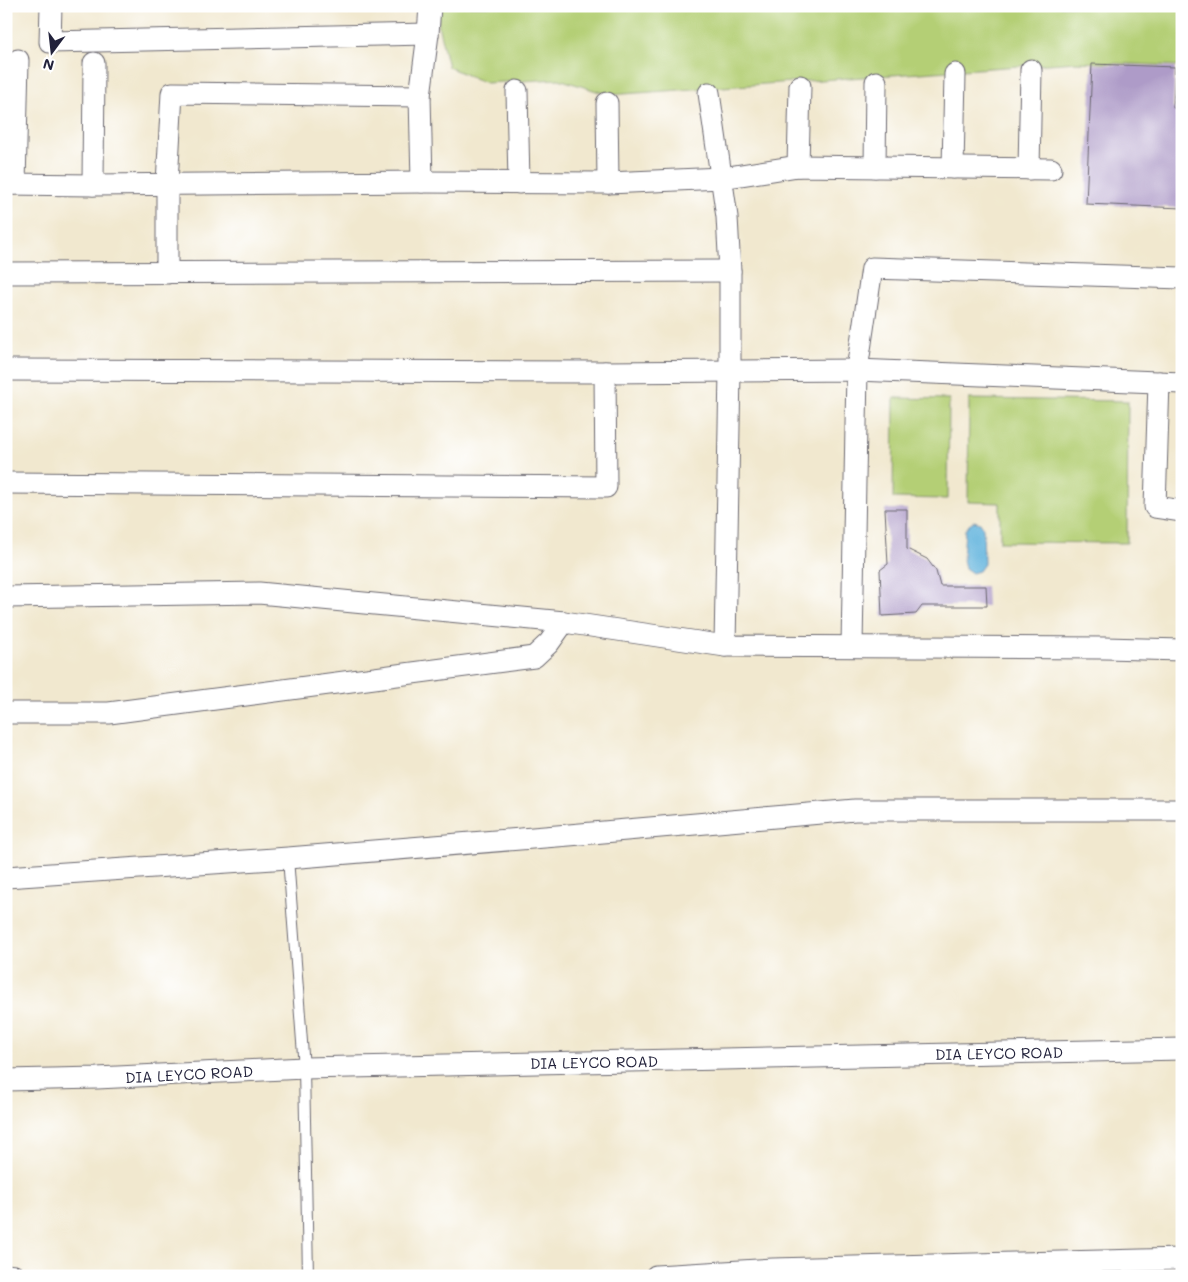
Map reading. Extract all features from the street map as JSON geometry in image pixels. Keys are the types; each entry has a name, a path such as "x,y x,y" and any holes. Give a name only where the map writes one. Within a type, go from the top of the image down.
{"street":[{"path":"51,6 50,42 428,34"},
{"path":"422,182 420,96 430,6"},
{"path":"18,60 11,184 608,183 722,178 798,166 1051,169"},
{"path":"93,185 94,64"},
{"path":"1029,169 1031,70"},
{"path":"953,168 955,74"},
{"path":"875,167 876,82"},
{"path":"798,166 800,86"},
{"path":"517,91 519,183"},
{"path":"167,273 167,183 172,93 420,96"},
{"path":"709,93 728,216 730,271 725,646"},
{"path":"607,103 608,183"},
{"path":"852,646 857,370 872,268 1182,278"},
{"path":"6,273 730,271"},
{"path":"6,370 605,372 857,370 1182,383"},
{"path":"6,483 606,487 605,372"},
{"path":"1159,382 1155,507 1182,511"},
{"path":"6,597 259,593 564,622 725,646 1182,650"},
{"path":"6,713 109,713 534,657 549,644 564,622"},
{"path":"6,877 288,858 855,810 1182,810"},
{"name":"DIA LEYCO ROAD","path":"6,1080 97,1078 304,1068 1182,1048"},
{"path":"656,1276 1182,1259"},
{"path":"6,1275 14,1276"}],"lane":[{"path":"288,858 304,1068 308,1276"}],"green space":[{"path":"437,6 1182,6 1182,66 1076,62 609,95 559,79 486,83 448,67 439,29"},
{"path":"894,398 949,399 948,499 893,498"},
{"path":"969,399 1128,401 1127,543 1000,542 1000,503 968,502"}],"water":[{"path":"974,521 980,523 983,528 984,564 979,571 972,573 965,568 963,559 965,530"}],"building":[{"path":"1092,64 1175,67 1173,108 1182,108 1182,208 1086,204"},
{"path":"885,509 907,509 907,549 927,559 936,571 940,586 986,586 987,606 922,606 916,614 882,616 880,570 888,564"}]}
